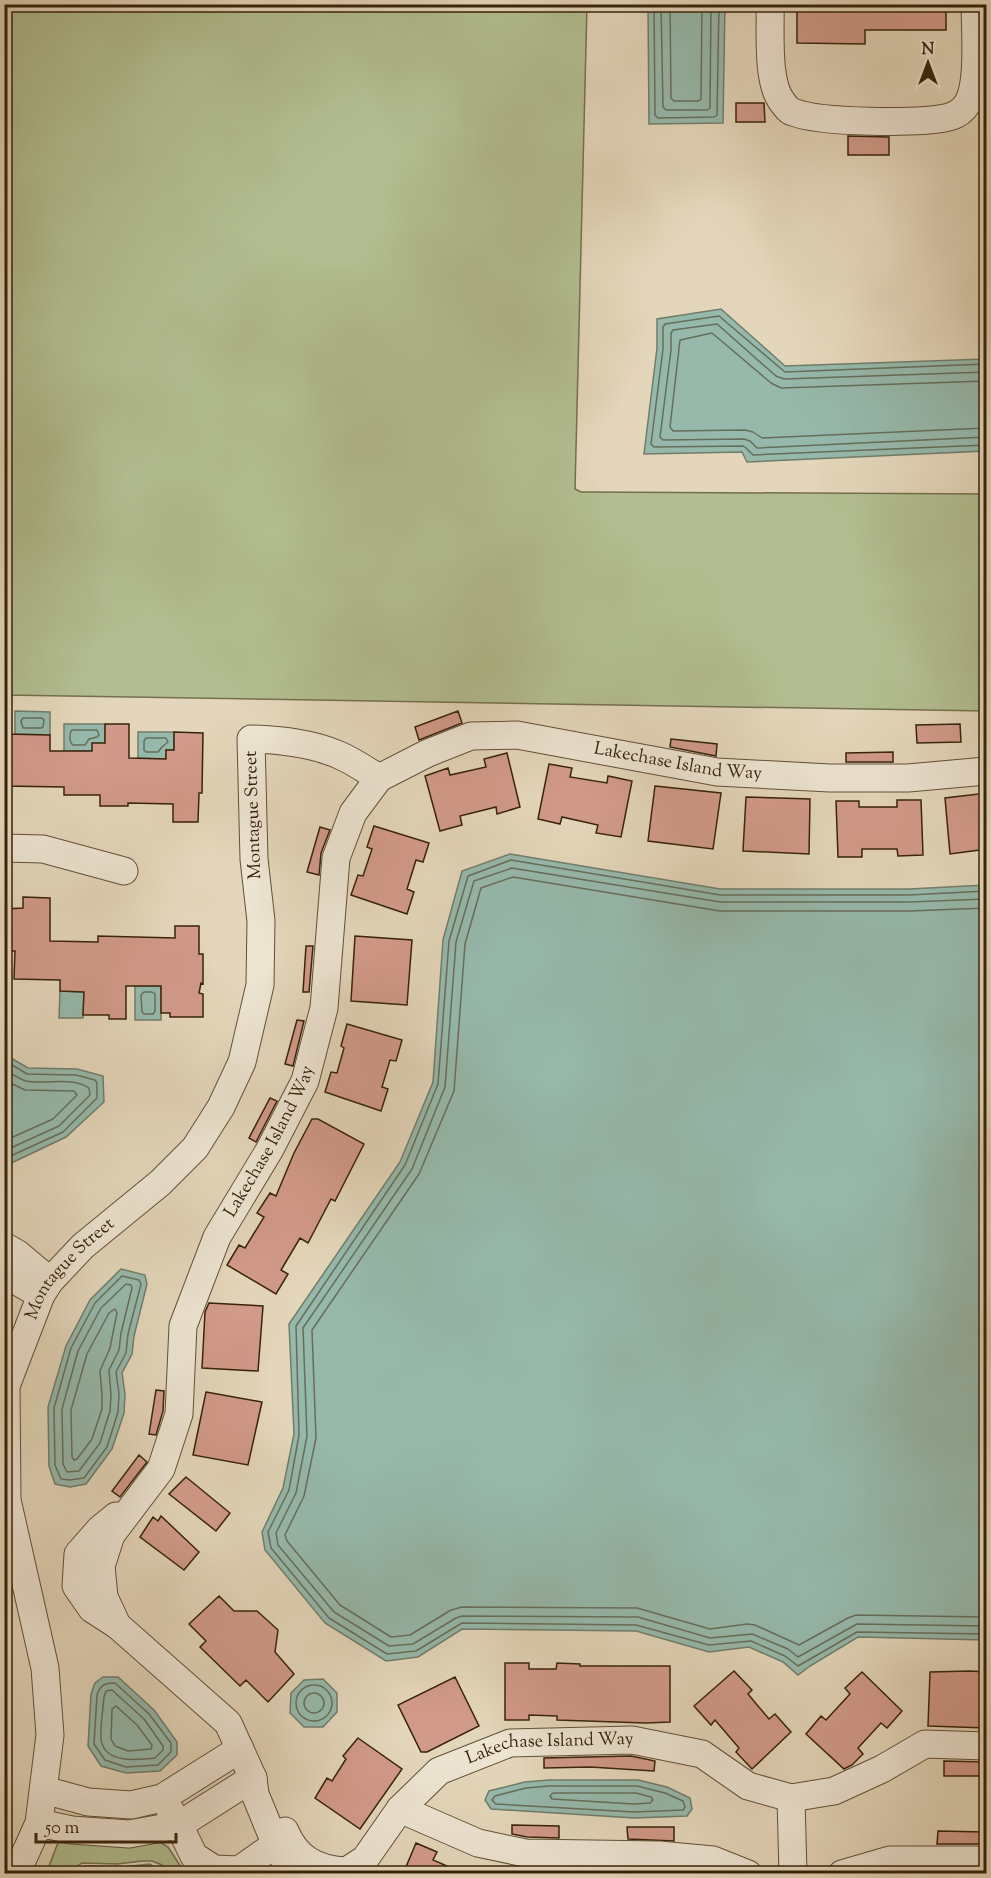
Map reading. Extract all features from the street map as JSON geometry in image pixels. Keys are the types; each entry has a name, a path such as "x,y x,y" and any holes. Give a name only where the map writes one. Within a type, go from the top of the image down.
{"street":[{"path":"770,4 771,56 776,89 781,101 790,112 837,120 908,120 946,118 957,114 966,106 974,82 975,4"},
{"name":"Lakechase Island Way","path":"987,771 908,778 830,778 717,772 517,735 471,736 428,753 380,778 354,813 336,858 324,1008 305,1081 270,1149 217,1237 183,1326 179,1414 160,1469 111,1535 101,1566 104,1597 117,1624 228,1723 253,1778 255,1794 274,1853 295,1850 327,1870 343,1872 365,1859 400,1809 439,1771 510,1743 632,1740 702,1754 748,1786 790,1798 834,1791 882,1769 925,1744 987,1746"},
{"name":"Montague Street","path":"16,1874 39,1823 50,1735 45,1668 6,1500 6,1386 45,1288 83,1246 160,1183 195,1148 221,1107 242,1062 260,985 261,921 254,859 251,739 304,744 340,755 380,778"},
{"path":"4,848 43,849 124,871"},
{"path":"4,1246 18,1254 45,1288"},
{"path":"4,1274 45,1288"},
{"path":"44,1790 87,1802 131,1805 162,1798 240,1749"},
{"path":"39,1823 72,1830 129,1834 179,1825 253,1778"},
{"path":"162,1798 179,1825 194,1856 215,1871 239,1870 274,1853 293,1874"},
{"path":"790,1798 793,1874"},
{"path":"400,1809 478,1843 525,1853 659,1855 712,1860 748,1874"},
{"path":"842,1874 890,1860 987,1860"}],"shaded area":[{"path":"5,4 587,5 575,489 581,492 986,494 986,711 5,695"},
{"path":"59,1840 160,1842 168,1847 185,1873 171,1873 162,1865 152,1861 142,1861 117,1864 82,1863 67,1873 46,1874"}],"water":[{"path":"648,5 725,5 723,123 649,124"},
{"path":"721,309 785,366 986,359 986,451 747,462 742,452 644,454 657,348 657,319"},
{"path":"15,711 50,712 50,735 15,734"},
{"path":"64,724 105,724 105,743 92,751 64,751"},
{"path":"138,732 174,732 174,750 166,750 166,759 138,758"},
{"path":"510,854 720,889 909,889 986,885 986,1640 858,1637 798,1675 783,1662 749,1647 709,1652 636,1631 462,1629 418,1657 386,1661 325,1623 265,1550 262,1532 283,1488 294,1434 289,1324 400,1162 433,1082 443,940 462,871"},
{"path":"135,986 161,986 161,1020 135,1020"},
{"path":"60,991 84,992 83,1018 59,1018"},
{"path":"4,1054 28,1068 77,1069 103,1076 104,1102 66,1137 5,1166"},
{"path":"121,1269 145,1275 147,1284 134,1336 132,1354 122,1373 125,1394 124,1413 112,1449 86,1484 70,1487 55,1484 49,1466 48,1407 66,1346 90,1300"},
{"path":"103,1677 118,1677 154,1710 177,1742 177,1755 160,1771 126,1773 101,1766 88,1746 91,1694 95,1683"},
{"path":"323,1679 337,1693 337,1712 323,1727 304,1727 290,1713 291,1693 304,1680"},
{"path":"638,1780 667,1787 690,1798 692,1809 687,1816 634,1818 491,1809 485,1800 489,1791 525,1782"},
{"path":"150,1864 162,1873 76,1873 86,1866 122,1867"}],"building":[{"path":"797,4 946,4 946,30 865,30 865,44 797,43"},
{"path":"736,103 764,103 765,122 736,122"},
{"path":"848,136 889,137 889,155 848,155"},
{"path":"458,711 462,723 419,740 415,727"},
{"path":"105,724 129,724 129,758 166,759 166,750 174,750 174,732 203,733 202,793 199,793 198,822 173,822 173,804 128,803 128,806 100,806 100,795 64,795 64,787 4,786 4,734 50,735 50,751 92,751 92,743 105,743"},
{"path":"960,724 961,742 917,743 916,725"},
{"path":"671,739 717,744 716,756 670,747"},
{"path":"893,752 893,762 846,762 846,753"},
{"path":"507,753 520,807 497,814 496,807 460,816 462,825 440,831 425,776 448,768 450,775 486,767 484,759"},
{"path":"549,764 572,768 570,777 607,783 608,776 632,781 621,837 596,833 598,825 562,817 560,824 538,819"},
{"path":"655,786 721,793 713,849 648,841"},
{"path":"987,793 987,849 950,854 945,798"},
{"path":"746,797 810,799 809,854 743,851"},
{"path":"897,800 921,800 923,855 898,856 897,849 862,849 862,857 838,857 836,801 859,801 859,807 897,807"},
{"path":"374,826 429,843 423,862 416,860 407,889 414,892 407,914 351,895 358,875 363,876 372,849 367,847"},
{"path":"320,827 330,830 321,853 319,875 307,872"},
{"path":"23,897 50,898 50,941 98,942 98,936 175,938 175,926 199,926 199,954 203,954 203,984 201,983 199,993 203,994 203,1017 170,1017 170,1013 161,1013 161,986 126,986 126,1019 109,1019 109,1015 83,1015 84,992 60,991 60,980 14,979 15,951 4,951 4,909 23,908"},
{"path":"355,936 412,940 407,1005 351,1001"},
{"path":"306,946 313,946 309,992 303,992"},
{"path":"297,1020 304,1021 293,1066 285,1064"},
{"path":"347,1024 402,1040 396,1061 390,1060 382,1087 388,1089 381,1111 325,1092 331,1072 337,1073 344,1048 341,1046"},
{"path":"270,1098 277,1101 256,1142 249,1138"},
{"path":"312,1119 318,1119 364,1144 335,1201 331,1199 308,1243 300,1238 281,1270 288,1274 276,1294 227,1265 239,1245 245,1248 264,1217 257,1213 270,1193 276,1196 294,1153"},
{"path":"209,1303 263,1306 258,1371 202,1368 205,1312"},
{"path":"156,1390 164,1391 163,1411 156,1435 149,1434"},
{"path":"206,1392 262,1402 248,1465 193,1455"},
{"path":"139,1455 147,1462 120,1497 112,1491"},
{"path":"186,1477 230,1513 216,1531 169,1494"},
{"path":"161,1516 199,1552 184,1570 140,1537 153,1517 158,1521"},
{"path":"219,1596 234,1611 257,1611 278,1630 275,1652 294,1674 268,1702 246,1680 240,1686 200,1647 206,1641 189,1624"},
{"path":"505,1663 529,1663 529,1669 556,1669 557,1663 580,1664 580,1666 670,1666 670,1722 557,1720 557,1716 529,1715 529,1720 505,1720"},
{"path":"734,1671 752,1690 748,1694 769,1719 775,1714 791,1732 752,1769 736,1752 739,1748 715,1720 711,1725 694,1706"},
{"path":"862,1672 902,1711 887,1728 881,1723 858,1748 863,1754 852,1765 844,1769 806,1734 821,1716 826,1720 850,1694 845,1688"},
{"path":"930,1672 987,1672 987,1728 928,1726"},
{"path":"455,1677 479,1726 427,1752 421,1752 398,1705"},
{"path":"358,1738 402,1769 360,1829 315,1798 327,1778 332,1781 346,1759 343,1756"},
{"path":"631,1756 655,1761 654,1771 590,1767 544,1768 544,1758"},
{"path":"944,1761 987,1762 987,1776 944,1776"},
{"path":"512,1825 559,1826 559,1838 512,1834"},
{"path":"627,1827 674,1827 674,1841 628,1839"},
{"path":"938,1831 985,1832 984,1844 937,1844"},
{"path":"416,1843 437,1852 433,1860 465,1874 403,1874"}]}
